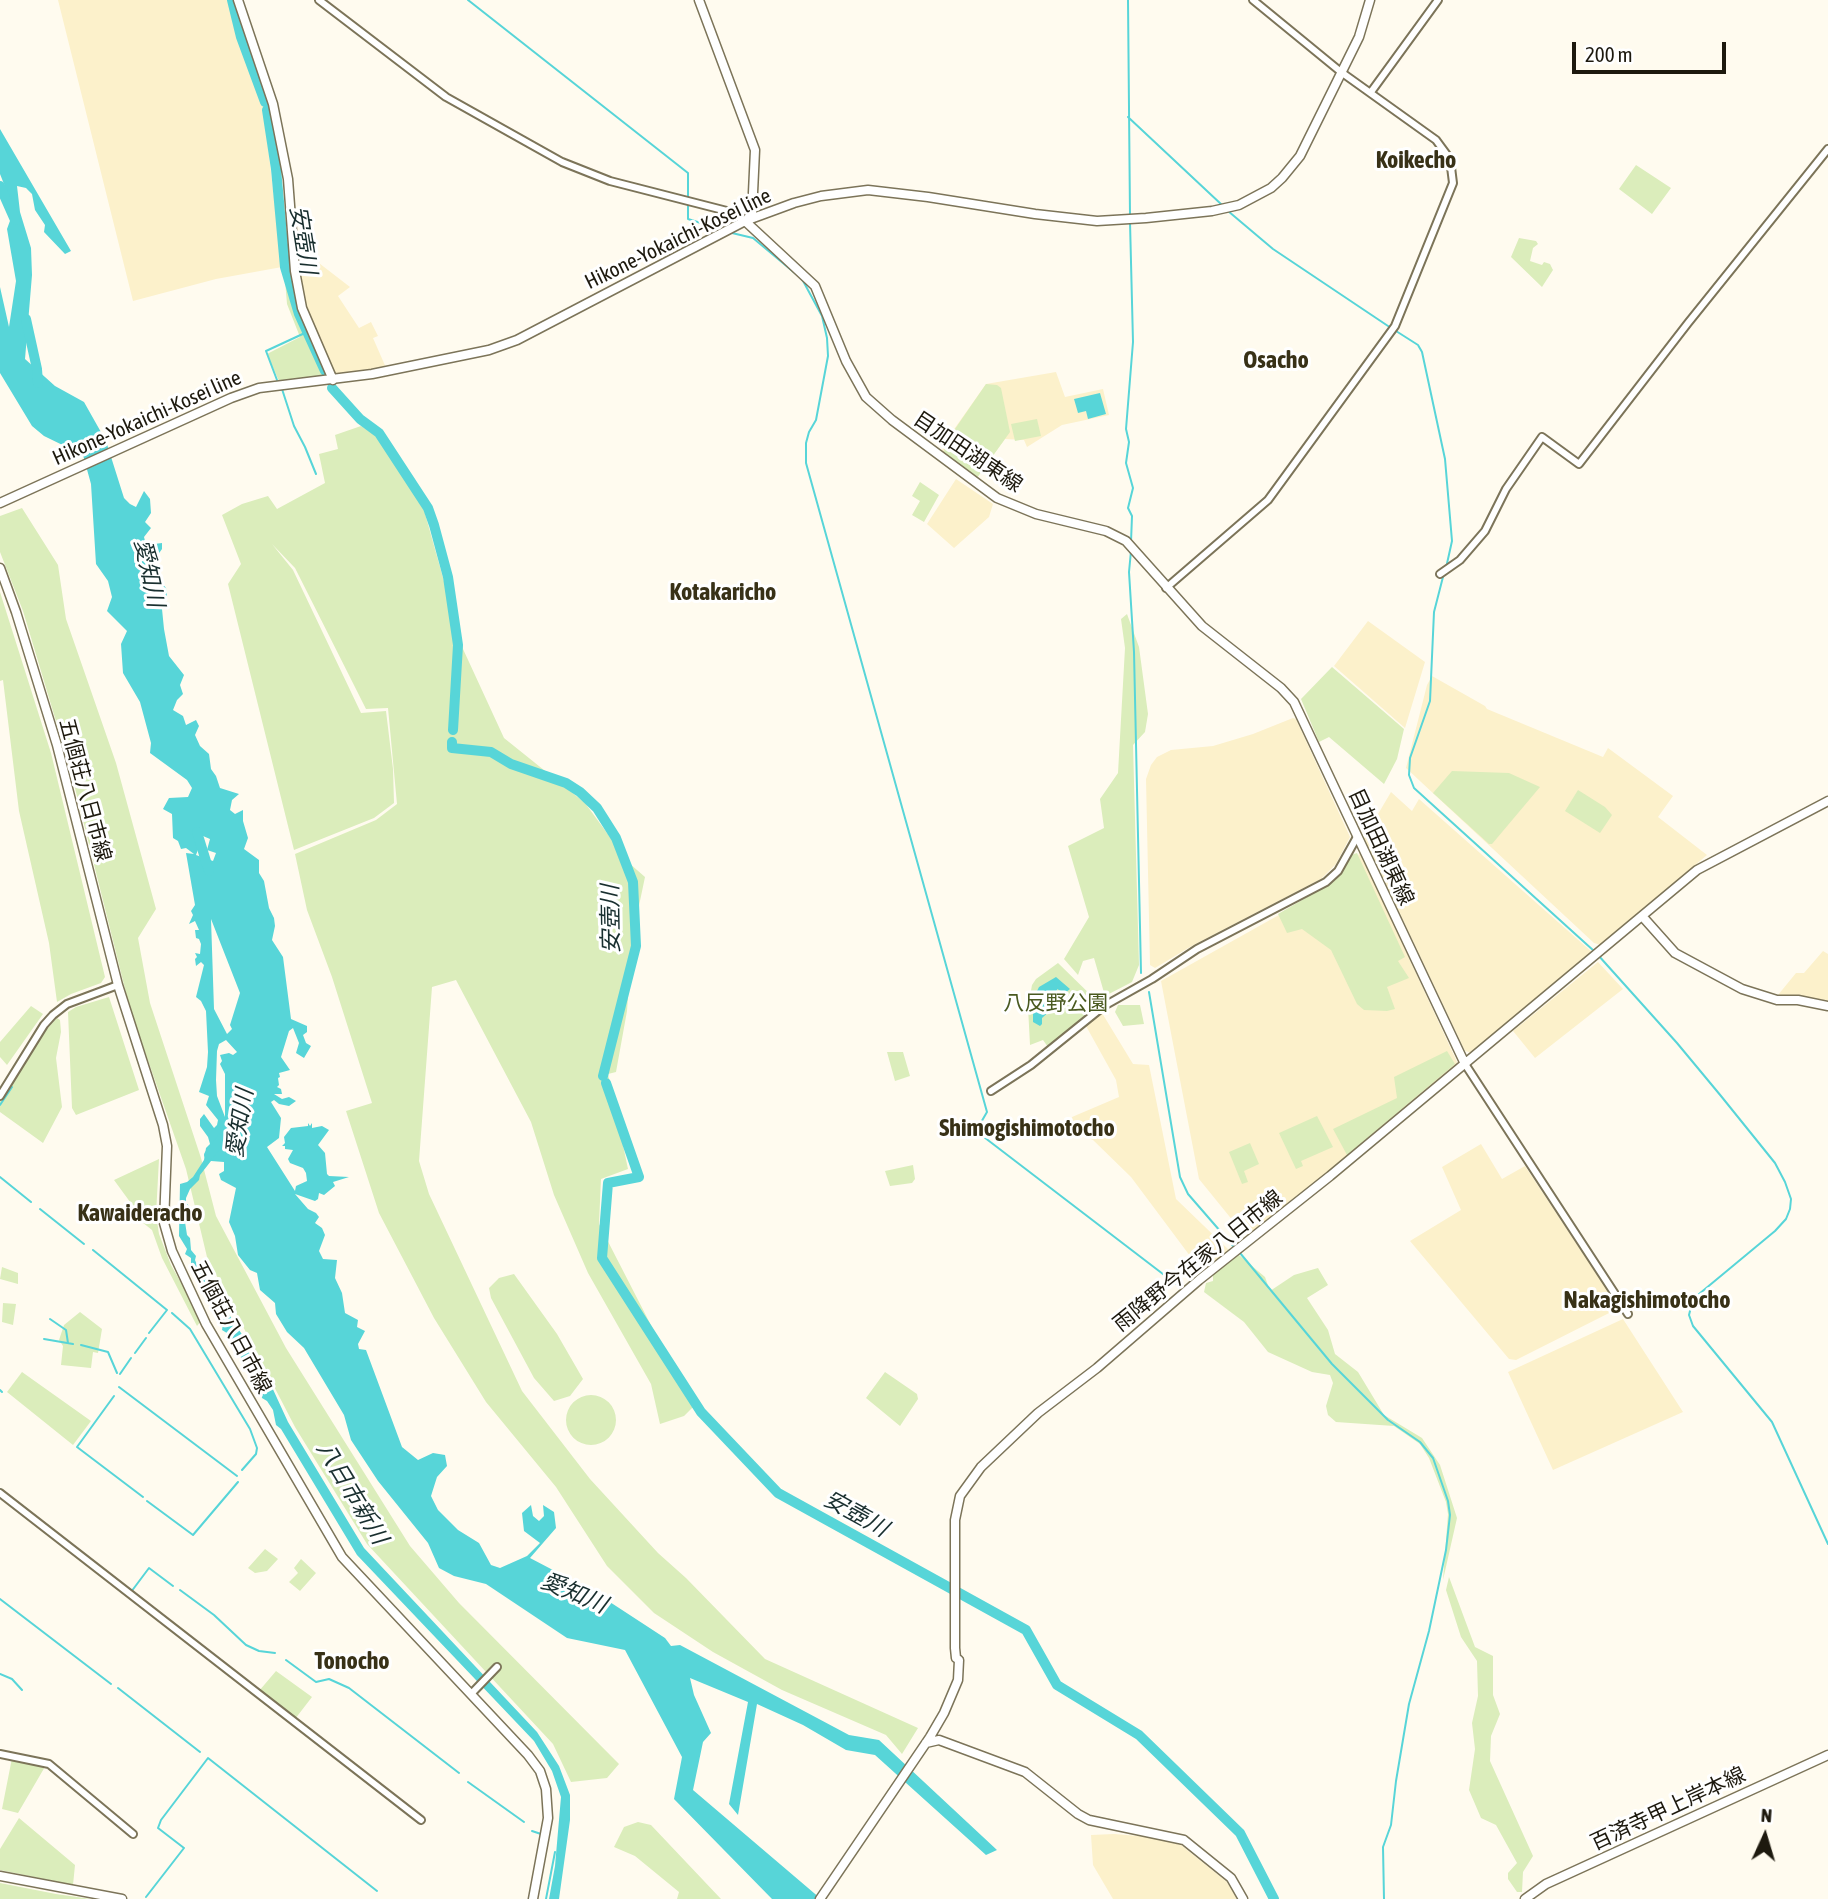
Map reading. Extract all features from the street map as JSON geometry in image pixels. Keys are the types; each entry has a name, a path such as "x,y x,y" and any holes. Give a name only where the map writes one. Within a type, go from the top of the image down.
{"main road":[{"path":"238,0 274,104 288,179 295,271 302,308 332,380"},
{"path":"699,0 755,150 752,214 745,221"},
{"name":"Hikone-Yokaichi-Kosei line","path":"0,503 188,417 259,388 372,374 489,350 517,340 745,221 821,196 868,190 1087,220 1146,218 1227,208 1271,188 1290,169 1307,143 1359,37 1370,0"},
{"name":"目加田湖東線","path":"745,221 815,286 856,382 866,397 892,421 998,498 1035,514 1106,531 1126,541 1202,626 1281,688 1294,702 1465,1064"},
{"name":"五個荘八日市線","path":"0,568 57,745 118,985 163,1125 167,1146 164,1212 166,1233 178,1265 206,1324 342,1557 473,1691 540,1771 546,1789 548,1818 533,1899"},
{"name":"雨降野今在家八日市線","path":"820,1899 926,1743 944,1713 958,1680 959,1660 956,1658 955,1634 955,1520 960,1496 971,1479 1038,1413 1097,1368 1199,1280 1310,1193 1697,870 1828,801"},
{"path":"1642,916 1675,953 1742,989 1777,1000 1798,1000 1828,1006"},
{"path":"926,1743 939,1740 1032,1775 1072,1810 1089,1820 1184,1839 1231,1878 1243,1899"},
{"name":"百済寺甲上岸本線","path":"1525,1899 1546,1884 1828,1755"},
{"path":"0,1876 122,1899"}],"street":[{"path":"319,0 446,97 551,157 603,179 727,211 745,221"},
{"path":"1166,588 1268,500 1395,326 1453,183 1450,159 1436,140 1341,72 1253,0"},
{"path":"1371,92 1438,0"},
{"path":"1440,574 1472,548 1485,531 1506,489 1542,437 1579,464 1828,149"},
{"path":"991,1091 1031,1065 1104,1006 1197,949 1326,882 1338,871 1357,837"},
{"path":"0,1096 53,1015 84,997 118,985"},
{"path":"1465,1064 1628,1314"},
{"path":"0,1493 421,1820"},
{"path":"473,1691 495,1669"},
{"path":"0,1754 49,1764 133,1834"}],"shaded area":[{"path":"58,0 233,0 263,103 282,267 216,279 133,301"},
{"path":"315,260 350,287 338,296 359,328 371,322 378,336 373,338 387,370 337,377 314,341 296,268"},
{"path":"1056,372 1065,397 1103,389 1109,415 1062,425 1027,447 1024,440 1005,439 976,478 942,451 945,442 986,384"},
{"path":"956,479 993,504 989,517 954,548 927,524"},
{"path":"1368,621 1425,662 1405,728 1334,666"},
{"path":"1432,676 1487,709 1603,757 1608,748 1673,796 1658,817 1707,855 1601,945 1594,943 1406,768 1427,685"},
{"path":"1296,719 1350,837 1336,864 1321,879 1155,968 1150,965 1146,779 1151,765 1157,757 1171,750 1213,746"},
{"path":"1391,792 1412,811 1419,799 1593,953 1472,1053 1465,1051 1364,838"},
{"path":"1360,852 1458,1064 1251,1236 1242,1232 1199,1179 1161,981 1345,878"},
{"path":"1823,951 1828,954 1828,1003 1794,995 1778,995 1796,973 1804,973"},
{"path":"1598,962 1623,989 1535,1058 1513,1031"},
{"path":"1102,1013 1133,1064 1149,1065 1176,1199 1230,1251 1202,1272 1131,1177 1093,1140 1074,1132 1072,1117 1119,1097 1116,1080 1086,1026"},
{"path":"1481,1144 1502,1179 1525,1166 1619,1308 1516,1360 1509,1359 1410,1241 1461,1210 1442,1167"},
{"path":"1623,1319 1683,1412 1553,1470 1508,1372"},
{"path":"1091,1835 1150,1837 1181,1845 1227,1882 1237,1899 1113,1899 1093,1865"}],"green space":[{"path":"1636,165 1671,188 1652,214 1619,189"},
{"path":"1519,238 1536,241 1538,244 1533,248 1530,261 1542,265 1544,262 1550,264 1553,270 1542,287 1511,257"},
{"path":"284,268 309,345 323,371 321,377 279,381 267,354 300,337 287,304"},
{"path":"986,384 1001,388 1010,432 977,478 944,452 946,442"},
{"path":"1037,419 1041,436 1015,441 1011,424"},
{"path":"361,426 377,436 424,510 463,649 504,738 585,803 629,863 645,877 632,939 627,1011 616,1072 608,1074 628,1169 601,1179 599,1224 693,1407 684,1416 660,1424 651,1384 588,1273 554,1195 531,1122 456,980 432,987 419,1161 429,1194 522,1391 590,1479 658,1553 765,1659 918,1728 902,1754 886,1735 782,1690 713,1652 654,1613 607,1566 556,1487 486,1402 434,1318 379,1213 346,1111 372,1103 332,977 307,910 295,854 376,820 397,804 388,708 366,709 295,568 272,544 293,570 361,713 386,711 393,769 394,803 374,818 294,850 228,584 241,564 222,515 242,504 268,496 277,509 325,483 319,454 338,449 335,435"},
{"path":"920,482 939,495 924,522 912,515 920,501 912,496"},
{"path":"22,508 58,565 66,619 116,763 156,909 138,938 150,1003 201,1158 216,1216 286,1348 410,1546 459,1603 619,1764 607,1778 571,1782 553,1744 367,1544 295,1427 207,1257 186,1169 130,1009 70,768 23,611 0,552 0,516"},
{"path":"0,592 51,753 105,977 101,983 57,1002 49,943 19,811 3,680 0,681"},
{"path":"1127,614 1139,647 1148,714 1145,732 1133,745 1139,965 1132,982 1105,996 1094,958 1083,961 1078,975 1064,959 1089,917 1068,846 1104,828 1100,799 1118,773 1125,648 1121,619"},
{"path":"1332,667 1404,729 1397,759 1384,784 1329,737 1319,742 1301,699"},
{"path":"1452,771 1509,773 1540,787 1492,844 1489,844 1433,793"},
{"path":"1578,790 1605,807 1612,815 1600,833 1565,811"},
{"path":"1357,853 1405,957 1398,961 1409,978 1387,987 1395,1009 1387,1011 1364,1010 1357,1004 1331,950 1302,929 1287,933 1278,914 1333,882 1351,855"},
{"name":"八反野公園","path":"1058,963 1099,1003 1048,1047 1043,1040 1030,1045 1028,1007 1032,985"},
{"path":"109,997 139,1090 76,1115 72,1108 68,1012"},
{"path":"1118,1005 1140,1005 1144,1024 1123,1026 1115,1012"},
{"path":"31,1006 43,1014 7,1065 0,1057 0,1042"},
{"path":"57,1018 60,1020 61,1032 56,1058 62,1107 43,1143 0,1112 0,1099"},
{"path":"1447,1051 1455,1064 1347,1155 1333,1129 1397,1098 1394,1077"},
{"path":"887,1052 903,1052 910,1076 895,1081"},
{"path":"1317,1116 1333,1147 1301,1161 1303,1166 1296,1169 1279,1133"},
{"path":"1250,1143 1259,1164 1244,1171 1248,1182 1242,1184 1229,1152"},
{"path":"159,1159 156,1215 159,1234 171,1265 202,1320 197,1326 162,1258 152,1230 128,1211 133,1206 114,1180"},
{"path":"913,1165 915,1179 912,1183 890,1186 885,1171"},
{"path":"1239,1255 1265,1277 1270,1291 1294,1275 1318,1268 1328,1285 1307,1298 1328,1330 1335,1354 1358,1372 1384,1415 1422,1438 1440,1465 1457,1518 1443,1580 1448,1514 1429,1458 1420,1444 1394,1426 1336,1422 1328,1415 1326,1406 1333,1383 1330,1375 1312,1372 1268,1352 1244,1322 1204,1292 1206,1283 1213,1281 1213,1274"},
{"path":"2,1267 18,1273 18,1284 0,1279"},
{"path":"514,1274 557,1334 583,1379 570,1396 554,1401 534,1378 491,1298 489,1288 499,1278"},
{"path":"3,1303 16,1304 13,1325 2,1322"},
{"path":"80,1312 102,1329 98,1353 93,1352 91,1368 61,1365 63,1346 59,1340 64,1325"},
{"path":"22,1372 91,1421 73,1445 7,1392"},
{"path":"885,1372 917,1394 918,1399 900,1426 866,1398"},
{"path":"591,1395 609,1402 616,1420 609,1438 591,1445 573,1438 566,1420 573,1402"},
{"path":"265,1549 278,1559 267,1571 255,1573 248,1568"},
{"path":"301,1559 316,1573 300,1591 289,1582 298,1573 294,1568"},
{"path":"1449,1577 1475,1647 1493,1656 1493,1695 1500,1714 1491,1736 1490,1761 1533,1856 1523,1872 1522,1892 1517,1892 1508,1879 1508,1873 1517,1863 1496,1825 1481,1818 1469,1790 1475,1749 1472,1723 1478,1696 1477,1661 1461,1637 1446,1590"},
{"path":"276,1671 312,1697 295,1719 259,1691"},
{"path":"12,1758 46,1765 18,1813 2,1809"},
{"path":"19,1818 75,1865 73,1885 0,1870 0,1849"},
{"path":"638,1822 651,1825 721,1899 677,1899 679,1892 635,1856 614,1847 624,1827"},
{"path":"0,1883 56,1894 91,1899 0,1899"}],"water":[{"path":"0,129 71,251 65,254 44,232 45,225 35,210 32,194 26,188 17,186 20,212 31,248 32,275 25,359 55,386 84,402 106,441 124,498 136,507 144,491 150,499 151,513 145,522 151,528 144,537 146,545 162,543 162,549 155,559 157,577 166,588 167,596 162,609 164,629 169,656 184,675 180,685 183,694 173,710 183,716 186,725 196,720 199,726 195,735 200,746 209,754 211,769 220,788 239,794 232,800 230,810 235,814 243,810 248,838 244,849 259,860 259,873 264,881 269,908 274,918 272,940 283,957 291,1019 307,1026 307,1032 303,1035 306,1043 311,1046 304,1058 296,1053 299,1043 293,1028 289,1031 281,1057 290,1070 279,1073 277,1087 282,1094 274,1094 282,1099 289,1097 296,1101 289,1106 274,1100 271,1102 281,1118 279,1138 267,1147 295,1191 296,1186 307,1181 306,1173 303,1168 290,1163 288,1159 293,1150 282,1146 285,1143 284,1137 291,1128 308,1126 308,1123 310,1126 312,1123 312,1128 322,1126 329,1130 318,1145 325,1153 327,1174 349,1177 333,1182 335,1186 324,1195 319,1193 315,1201 295,1194 319,1217 315,1223 322,1228 325,1235 319,1251 323,1259 337,1260 335,1278 342,1293 345,1313 358,1320 357,1327 365,1331 358,1344 359,1349 366,1350 402,1447 418,1460 433,1453 445,1455 447,1466 437,1477 431,1496 438,1510 458,1530 479,1543 491,1565 500,1568 527,1556 540,1543 524,1531 522,1513 531,1505 533,1516 539,1521 544,1516 543,1505 554,1512 556,1528 530,1558 593,1591 665,1638 671,1646 680,1645 849,1735 879,1740 997,1850 986,1855 875,1755 846,1750 803,1725 757,1704 738,1815 729,1804 748,1702 690,1678 694,1695 711,1733 703,1742 693,1790 821,1899 772,1899 674,1799 682,1757 625,1650 567,1638 486,1584 454,1576 439,1568 428,1543 378,1481 351,1440 344,1415 304,1348 287,1332 276,1314 275,1303 260,1290 257,1273 250,1270 238,1255 235,1236 229,1222 236,1188 221,1180 219,1174 224,1171 224,1162 211,1161 186,1198 190,1207 185,1222 187,1235 200,1272 205,1274 207,1282 220,1300 225,1301 228,1313 243,1336 253,1360 271,1385 288,1422 364,1548 537,1732 559,1766 570,1795 570,1820 559,1899 549,1899 555,1866 561,1797 552,1771 534,1741 357,1555 281,1429 276,1425 273,1410 262,1398 260,1387 246,1368 230,1335 222,1330 223,1324 217,1319 210,1299 200,1284 199,1275 191,1267 191,1258 185,1254 187,1249 179,1236 180,1184 193,1177 210,1144 200,1126 200,1119 204,1114 214,1128 218,1120 206,1105 209,1096 199,1092 207,1067 208,1052 206,1011 196,997 204,965 201,962 196,966 195,959 195,953 200,954 201,944 196,938 195,930 199,930 195,921 189,924 195,905 186,853 194,854 186,848 181,849 178,841 173,838 172,814 163,809 169,798 188,797 192,788 187,780 150,753 151,743 140,702 123,673 121,644 127,631 107,611 112,597 108,581 96,564 91,484 83,455 44,436 32,426 0,373 0,287 9,327 16,281 7,229 11,218 10,199 0,174","holes":["203,836 210,839 207,850 216,853 213,861 196,855","211,919 240,993 230,1025 232,1029 227,1034 214,1009","226,1040 237,1052 233,1055 220,1055 220,1064 225,1074 225,1117 217,1096 219,1044"]},
{"path":"1100,393 1106,414 1088,419 1086,411 1078,413 1074,399"},
{"path":"1056,977 1070,989 1065,993 1057,989 1058,1000 1077,1000 1071,1005 1059,1003 1042,1018 1040,1026 1033,1022 1033,999 1039,987"}],"waterway":[{"name":"安壺川","path":"232,0 241,37 265,102"},
{"path":"468,0 688,173 688,219 720,229"},
{"path":"1128,0 1130,216"},
{"name":"安壺川","path":"267,110 276,169 285,267 299,314 325,371"},
{"path":"1128,117 1222,205"},
{"name":"愛知川","path":"0,186 15,220"},
{"path":"1228,211 1273,249 1391,328"},
{"path":"1130,222 1133,342 1126,463 1133,488 1128,508 1132,516 1131,542"},
{"path":"732,233 753,238 802,279 822,316 828,356 816,420 806,443 806,463 987,1112 976,1131 1176,1284"},
{"name":"愛知川","path":"26,319 38,383"},
{"path":"1396,331 1418,345 1422,352 1445,459 1452,541 1446,568"},
{"path":"277,380 266,351 307,332"},
{"name":"安壺川","path":"332,388 360,419 379,433 428,508 448,577 458,645 453,730"},
{"path":"282,389 294,426 316,474"},
{"path":"1131,551 1129,572 1134,652 1141,973"},
{"path":"1444,573 1434,612 1430,701 1410,758 1409,775 1414,788 1594,951"},
{"name":"安壺川","path":"452,742 452,748 491,752 511,764 566,783 597,808 616,838 633,882 636,946 603,1076"},
{"name":"愛知川","path":"197,832 209,871"},
{"path":"1598,955 1721,1096 1775,1163 1785,1182 1791,1199 1786,1219 1693,1299 1689,1315 1693,1326 1772,1422 1828,1544"},
{"path":"1149,992 1180,1177 1188,1194 1234,1247"},
{"path":"1075,1002 1084,998 1098,1001"},
{"name":"安壺川","path":"606,1083 639,1177 608,1183 602,1258 701,1412 778,1493 1026,1630 1057,1685 1139,1735 1240,1833 1274,1899"},
{"path":"0,1105 12,1087"},
{"name":"八日市新川","path":"209,1155 232,1126"},
{"path":"0,1177 31,1202"},
{"path":"40,1209 84,1244"},
{"path":"93,1250 167,1310 149,1333"},
{"path":"1240,1253 1332,1364 1388,1420 1420,1442 1433,1458 1448,1501 1450,1515 1446,1550 1429,1631 1409,1704 1391,1825 1383,1847 1384,1899"},
{"path":"172,1313 190,1329 250,1429 257,1448 256,1454 242,1470"},
{"path":"50,1319 66,1330 68,1343"},
{"path":"135,1353 146,1338"},
{"path":"44,1339 73,1344"},
{"path":"81,1345 108,1352 117,1373"},
{"path":"120,1374 131,1358"},
{"path":"119,1387 237,1476"},
{"path":"114,1396 77,1447 143,1497"},
{"path":"147,1501 193,1535 238,1482"},
{"path":"0,1489 29,1511"},
{"path":"131,1592 149,1568 173,1586"},
{"path":"180,1590 214,1615 246,1645 259,1651 275,1653"},
{"path":"0,1599 111,1684"},
{"path":"286,1660 316,1682 329,1679 349,1688 459,1773"},
{"path":"0,1674 12,1679 22,1690"},
{"path":"118,1688 200,1752"},
{"path":"146,1897 184,1848 158,1828 161,1820 208,1758 377,1891"},
{"path":"468,1782 524,1822"},
{"path":"532,1831 541,1834"},
{"path":"546,1899 555,1852"}],"district":[{"name":"Koikecho","path":"1416,160"},
{"name":"Osacho","path":"1276,360"},
{"name":"Kotakaricho","path":"723,592"},
{"name":"Shimogishimotocho","path":"1027,1128"},
{"name":"Kawaideracho","path":"140,1213"},
{"name":"Nakagishimotocho","path":"1647,1300"},
{"name":"Tonocho","path":"352,1661"}]}
